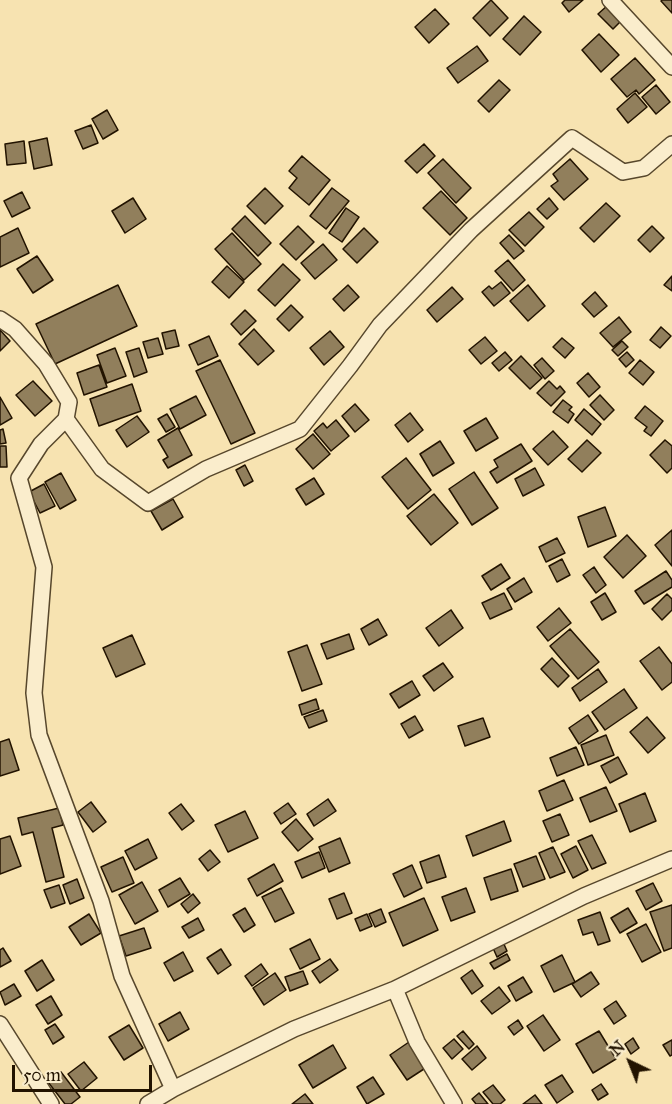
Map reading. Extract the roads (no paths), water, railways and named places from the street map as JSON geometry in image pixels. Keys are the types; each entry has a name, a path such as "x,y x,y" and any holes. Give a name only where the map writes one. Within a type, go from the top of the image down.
{"street":[{"path":"610,0 672,67"},
{"path":"66,419 102,469 148,503 206,469 300,429 380,325 471,230 572,138 623,172 644,168 672,144"},
{"path":"0,319 15,329 46,364 69,402 66,419 41,444 19,478 44,567 34,693 39,735 101,901 122,976 173,1089"},
{"path":"148,1104 173,1089 294,1029 394,989 584,896 672,859"},
{"path":"394,989 417,1042 454,1104"},
{"path":"0,1024 51,1104"}]}
